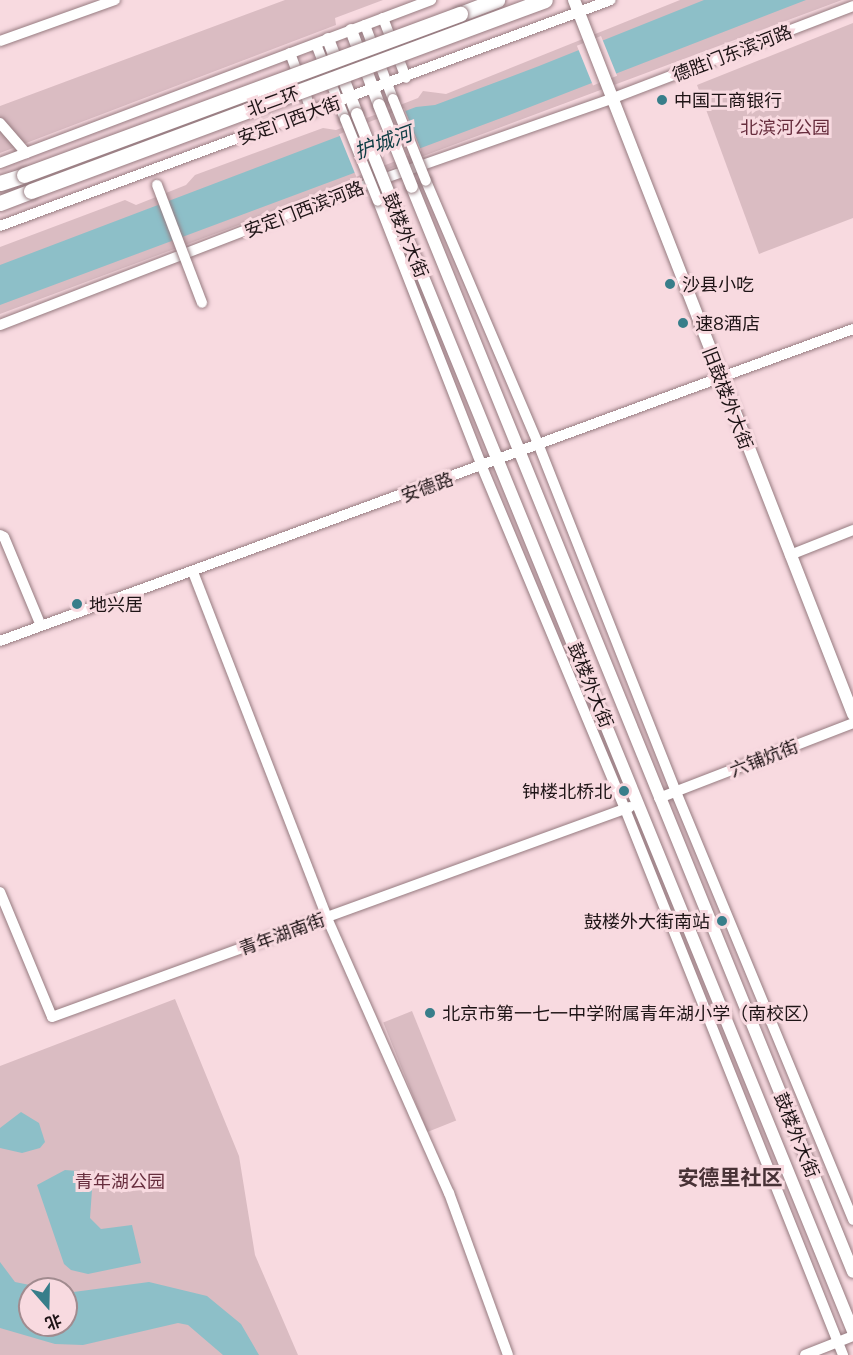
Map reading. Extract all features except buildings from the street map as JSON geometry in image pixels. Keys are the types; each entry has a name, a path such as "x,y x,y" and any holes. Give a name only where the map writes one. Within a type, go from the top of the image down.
{"highway":[{"name":"北二环","path":"0,183 497,0"},
{"name":"北二环","path":"0,202 546,0"}],"main road":[{"name":"旧鼓楼外大街","path":"574,0 853,714"},
{"name":"鼓楼外大街","path":"351,30 412,187 853,1272"},
{"name":"鼓楼外大街","path":"328,39 344,101 384,198 500,460 853,1330"}],"street":[{"path":"0,41 115,0"},
{"path":"0,163 431,0"},
{"name":"安定门西大街","path":"0,225 374,90 611,0"},
{"name":"德胜门东滨河路","path":"611,99 853,6"},
{"path":"383,18 406,78"},
{"path":"365,25 388,84"},
{"name":"鼓楼外大街","path":"316,44 344,101"},
{"path":"290,53 312,112"},
{"name":"鼓楼外大街","path":"388,84 426,181 539,446 675,792 853,1220"},
{"name":"安定门西滨河路","path":"0,325 334,196 611,99"},
{"path":"0,123 26,153"},
{"path":"152,170 202,303"},
{"name":"鼓楼外大街","path":"384,198 482,467 625,809 843,1355"},
{"name":"安德路","path":"0,640 722,380 853,329"},
{"path":"790,555 853,530"},
{"path":"0,535 4,537 41,626"},
{"path":"193,572 327,918 449,1193 508,1355"},
{"name":"六铺炕街","path":"659,798 853,723"},
{"name":"青年湖南街","path":"0,892 3,910 52,1017 639,804"},
{"path":"806,1355 853,1336"}],"green space":[{"path":"285,0 383,0 335,18 336,25 0,153 0,106"},
{"path":"680,0 842,0 0,314 0,247 125,200 136,205 186,185 195,175 323,128 336,130 418,98 423,91 446,94"},
{"name":"北滨河公园","path":"853,23 853,218 759,254 697,85"},
{"name":"青年湖公园","path":"175,999 239,1156 255,1255 298,1355 0,1355 0,1066"},
{"path":"412,1011 456,1120 427,1132 383,1023"}],"water":[{"name":"护城河","path":"704,0 806,0 504,117 0,305 0,265 416,107 435,105 539,66"},
{"path":"21,1112 39,1123 45,1142 40,1148 22,1153 0,1148 0,1128"},
{"path":"65,1170 78,1171 89,1179 92,1190 90,1218 101,1229 132,1225 141,1263 88,1274 71,1270 64,1264 37,1185"},
{"path":"0,1262 15,1282 18,1283 18,1333 0,1328"},
{"path":"149,1282 207,1296 241,1324 259,1355 223,1355 188,1325 178,1323 83,1345 55,1344 31,1337 78,1337 78,1291"}],"pier":[{"path":"601,36 617,76 593,86 577,46"},
{"path":"404,108 421,151 356,177 339,134"}],"place":[{"name":"中国工商银行","path":"662,100"},
{"name":"沙县小吃","path":"670,284"},
{"name":"速8酒店","path":"683,323"},
{"name":"地兴居","path":"77,604"},
{"name":"钟楼北桥北","path":"624,791"},
{"name":"鼓楼外大街南站","path":"722,921"},
{"name":"北京市第一七一中学附属青年湖小学（南校区）","path":"430,1013"}],"district":[{"name":"安德里社区","path":"730,1177"}]}
